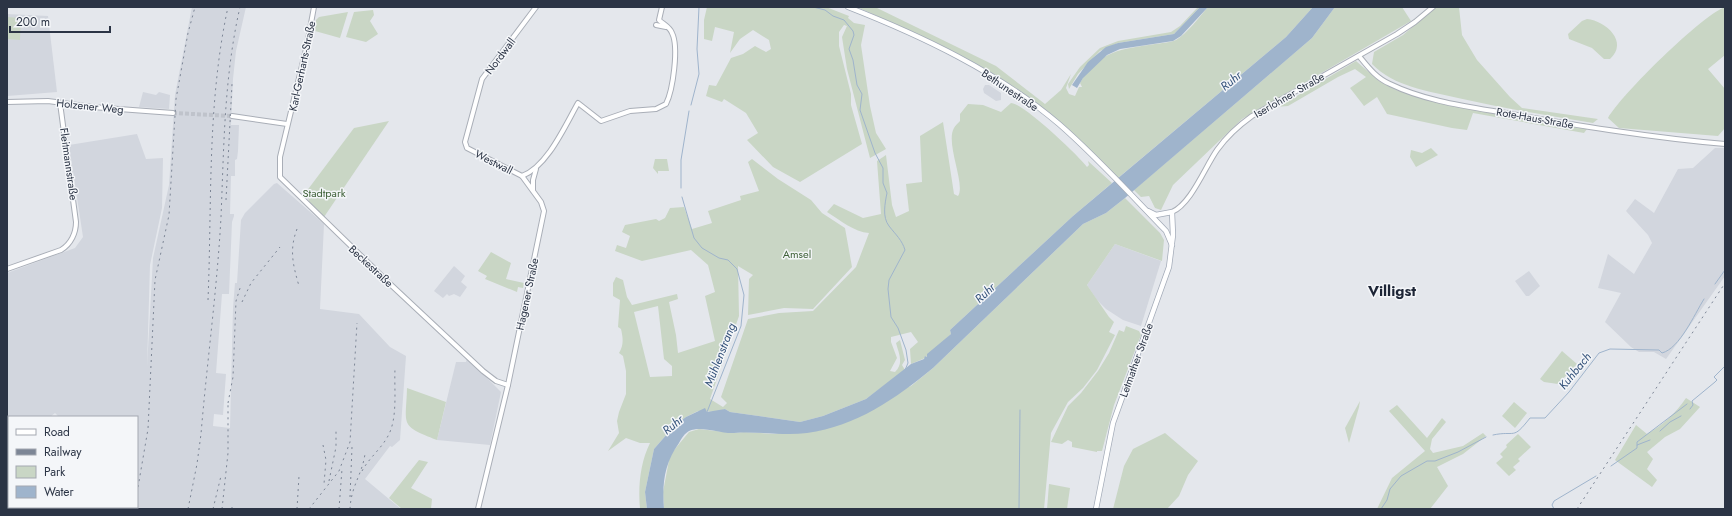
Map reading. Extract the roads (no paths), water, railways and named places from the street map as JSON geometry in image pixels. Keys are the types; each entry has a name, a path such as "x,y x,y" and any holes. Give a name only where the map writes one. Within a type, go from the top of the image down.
{"main road":[{"name":"Karl-Gerharts-Straße","path":"287,124 291,116 314,7"},
{"name":"Nordwall","path":"465,146 473,110 482,80 536,7"},
{"path":"533,190 533,180 536,169 562,131 578,103 601,121 630,110 656,109 666,104 675,60 673,37 668,28 659,20 662,7"},
{"name":"Bethunestraße","path":"848,7 944,49 989,74 1058,124 1166,231 1172,245"},
{"name":"Iserlohner Straße","path":"1172,212 1184,204 1210,160 1234,129 1252,116 1359,56 1415,22 1432,7"},
{"path":"656,25 668,28"},
{"name":"Rote-Haus-Straße","path":"1359,56 1380,79 1402,90 1427,97 1463,105 1587,127 1725,144"},
{"name":"Holzener Weg","path":"7,102 36,101 173,113"},
{"name":"Fleitmannstraße","path":"7,269 64,248 71,240 76,226 60,103"},
{"path":"232,116 287,124"},
{"name":"Beckestraße","path":"287,124 278,164 281,179 484,371 496,381 508,385"},
{"name":"Westwall","path":"465,146 496,164 522,176"},
{"path":"522,176 536,169"},
{"name":"Hagener Straße","path":"478,509 508,385 544,215 543,207 533,190 522,176"},
{"path":"1146,211 1156,215 1172,212"},
{"name":"Letmather Straße","path":"1096,509 1110,430 1164,282 1172,245 1172,212"}],"water":[{"path":"1200,7 1208,7 1181,36 1173,41 1120,49 1107,55 1083,78 1077,88 1072,85 1088,62 1106,47 1118,43 1174,34"},
{"path":"1313,7 1335,7 1312,38 1125,198 1106,213 1083,224 933,368 919,379 890,400 859,418 825,429 807,433 789,434 729,433 705,429 694,429 689,431 683,436 667,467 663,491 664,509 647,509 645,492 654,449 675,425 686,417 705,408 707,412 725,409 730,412 800,422 823,416 866,399 911,364 924,359 925,356 927,357 927,354 951,334 950,330 1073,216 1286,37"}],"waterway":[{"name":"Mühlenstrang","path":"691,105 699,74 697,49 699,7"},
{"path":"813,7 825,10 833,16 844,20 853,31 854,35 849,49 853,60 857,85 862,94 860,110 875,153 883,168 883,183 887,193 885,201 885,218 904,246 905,250 889,280 888,289 891,317 898,328 906,350 908,363 905,370"},
{"name":"Mühlenstrang","path":"681,188 681,160 689,111"},
{"name":"Mühlenstrang","path":"682,197 694,238 702,248 719,258 728,260 737,269 744,295 741,326 707,412"},
{"name":"Kuhbach","path":"1715,284 1725,270"},
{"name":"Kuhbach","path":"1493,435 1516,432 1520,430 1530,418 1545,418 1569,392 1599,353 1610,349 1659,350 1662,353 1669,350 1681,338 1704,299"},
{"path":"1690,409 1693,405 1692,401 1717,380 1714,377 1725,366"},
{"path":"1637,445 1637,442 1687,404"},
{"path":"1019,509 1020,410"},
{"path":"1660,431 1670,422 1681,416"},
{"name":"Kuhbach","path":"1381,509 1387,500 1390,489 1401,476 1427,461 1435,461 1458,452 1486,437"},
{"path":"1611,466 1637,448 1637,445 1650,440"},
{"path":"1554,509 1552,505 1554,501 1596,476"}],"tunnel":[{"path":"173,113 232,116"}],"railway":[{"path":"138,487 148,429 155,280 169,215 176,99 188,33 195,7"},
{"path":"208,300 213,116 221,43 228,7"},
{"path":"188,509 201,434 219,244 228,85 240,7"},
{"path":"226,200 232,84"},
{"path":"297,229 293,244 293,258 299,286"},
{"path":"242,302 251,283 280,247"},
{"path":"1577,509 1725,283"},
{"path":"228,403 233,377 236,301 241,285"},
{"path":"309,509 339,471 350,442 357,323"},
{"path":"362,471 385,441 391,429 395,403 395,369"},
{"path":"222,509 228,453 228,405"},
{"path":"329,481 336,447 336,431"},
{"path":"323,445 326,460 324,484"},
{"path":"350,497 352,447"},
{"path":"350,509 352,494 362,468 365,454"},
{"path":"339,509 342,469"},
{"path":"213,509 221,476"},
{"path":"297,509 299,476"},
{"path":"232,503 232,509"}],"district":[{"name":"Villigst","path":"1392,291"}],"water label":[{"name":"Ruhr","path":"1231,81"},
{"name":"Ruhr","path":"985,293"},
{"name":"Ruhr","path":"673,425"}],"park label":[{"name":"Stadtpark","path":"324,193"},
{"name":"Amsel","path":"797,254"}]}
